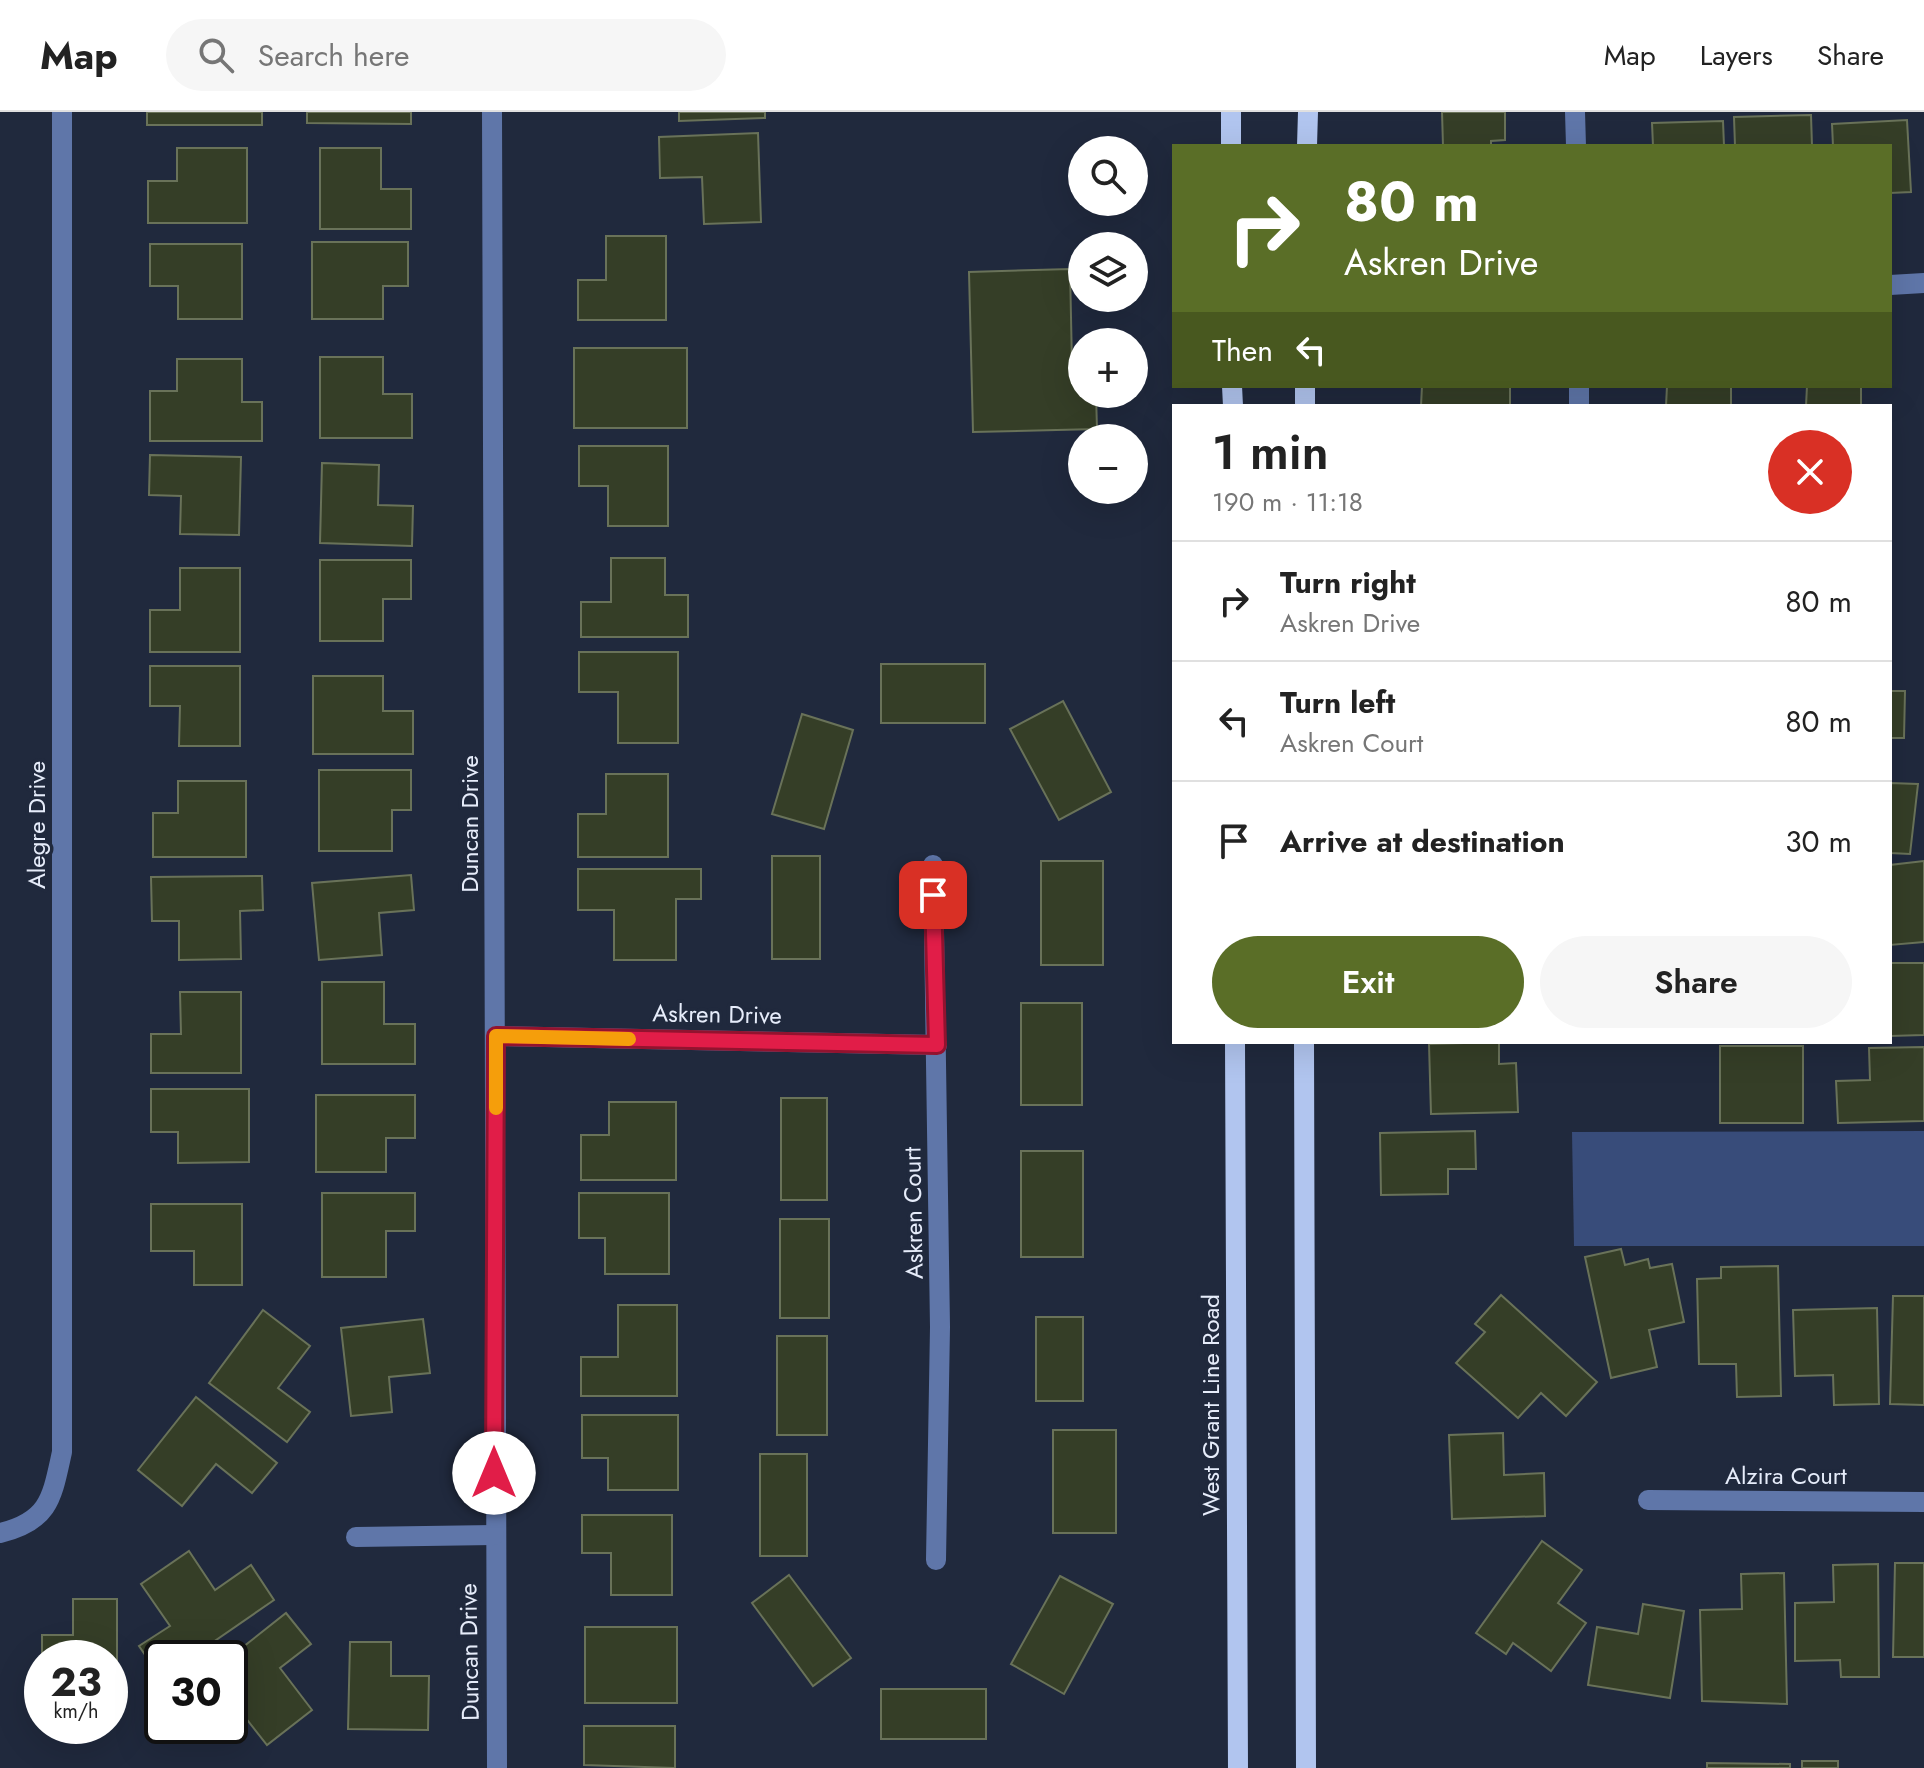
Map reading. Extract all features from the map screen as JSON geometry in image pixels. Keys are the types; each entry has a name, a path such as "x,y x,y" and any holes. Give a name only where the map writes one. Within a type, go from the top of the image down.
{"main road":[{"path":"1231,112 1231,144"},
{"path":"1307,144 1308,112"},
{"name":"West Grant Line Road","path":"1235,1044 1238,1768"},
{"path":"1304,1044 1306,1768"}],"street":[{"name":"Alegre Drive","path":"0,1533 25,1527 51,1500 62,1452 62,112"},
{"name":"Duncan Drive","path":"492,112 497,1768"},
{"path":"1575,112 1576,144"},
{"path":"1892,285 1924,283"},
{"name":"Askren Court","path":"933,865 940,1327 936,1560"},
{"name":"Askren Drive","path":"496,1036 937,1045"},
{"name":"Alzira Court","path":"1648,1500 1924,1502"},
{"path":"356,1537 494,1535"}],"shaded area":[{"path":"1924,1131 1924,1246 1574,1246 1572,1132"}],"building":[{"path":"147,112 262,112 262,125 147,125"},
{"path":"307,112 411,112 411,124 307,123"},
{"path":"679,112 765,112 765,118 679,121"},
{"path":"1442,112 1505,112 1505,140 1491,141 1491,144 1443,144"},
{"path":"1811,115 1812,144 1735,144 1734,117"},
{"path":"1907,120 1911,192 1892,193 1892,144 1833,144 1832,124"},
{"path":"1723,121 1724,144 1653,144 1652,123"},
{"path":"758,133 761,222 704,224 702,177 660,178 659,137"},
{"path":"177,148 247,148 247,223 148,223 148,181 177,181"},
{"path":"320,148 381,148 381,189 411,189 411,229 320,229"},
{"path":"606,236 666,236 666,320 578,320 578,280 606,280"},
{"path":"312,242 408,242 408,286 383,286 383,319 312,319"},
{"path":"150,244 242,244 242,319 178,319 178,286 150,286"},
{"path":"1068,269 1071,328 1068,328 1068,408 1096,408 1097,424 1068,424 1068,430 973,432 969,272"},
{"path":"574,348 687,348 687,428 574,428"},
{"path":"320,357 383,357 383,394 412,394 412,438 320,438"},
{"path":"177,359 242,359 242,402 262,402 262,441 150,441 150,391 177,391"},
{"path":"1422,388 1510,388 1510,404 1421,404"},
{"path":"1667,388 1731,388 1731,404 1666,404"},
{"path":"1807,388 1861,388 1861,404 1806,404"},
{"path":"579,446 668,446 668,526 608,526 608,486 579,486"},
{"path":"150,455 241,457 239,535 180,534 181,496 149,495"},
{"path":"322,463 379,465 378,505 413,506 412,546 320,543"},
{"path":"611,558 665,558 665,595 688,595 688,637 581,637 581,602 611,602"},
{"path":"320,560 411,560 411,599 383,599 383,641 320,641"},
{"path":"180,568 240,568 240,652 150,652 150,610 180,610"},
{"path":"579,652 678,652 678,743 618,743 618,692 579,692"},
{"path":"881,664 985,664 985,723 881,723"},
{"path":"150,666 240,666 240,746 179,746 180,706 150,706"},
{"path":"313,676 383,676 383,711 413,711 413,754 313,754"},
{"path":"1892,691 1905,691 1904,738 1892,738"},
{"path":"1063,701 1111,792 1059,820 1010,729"},
{"path":"802,714 853,730 824,829 772,814"},
{"path":"319,770 411,770 411,810 392,810 392,851 319,851"},
{"path":"606,774 668,774 668,857 578,857 578,814 606,814"},
{"path":"178,781 246,781 246,857 153,857 153,813 178,813"},
{"path":"1892,783 1918,784 1910,854 1892,853"},
{"path":"772,856 820,856 820,959 772,959"},
{"path":"1041,861 1103,861 1103,965 1041,965"},
{"path":"1924,861 1924,942 1892,945 1892,865"},
{"path":"578,869 701,869 701,899 676,899 676,960 614,960 614,910 578,910"},
{"path":"411,875 414,910 379,913 382,955 319,960 312,883"},
{"path":"262,876 263,910 240,911 241,959 179,960 179,921 152,921 151,877"},
{"path":"1892,963 1924,963 1924,1035 1892,1036"},
{"path":"322,982 384,982 384,1024 415,1024 415,1064 322,1064"},
{"path":"180,992 241,992 241,1073 151,1073 151,1034 181,1034"},
{"path":"1021,1003 1082,1003 1082,1105 1021,1105"},
{"path":"1429,1044 1499,1044 1499,1064 1516,1063 1518,1112 1431,1114"},
{"path":"1720,1046 1803,1046 1803,1123 1720,1123"},
{"path":"1924,1047 1924,1121 1838,1123 1836,1081 1870,1080 1869,1048"},
{"path":"151,1089 249,1089 249,1162 178,1163 178,1132 151,1132"},
{"path":"316,1095 415,1095 415,1138 386,1138 386,1172 316,1172"},
{"path":"781,1098 827,1098 827,1200 781,1200"},
{"path":"609,1102 676,1102 676,1180 581,1180 581,1135 609,1135"},
{"path":"1475,1131 1476,1169 1448,1169 1448,1194 1381,1195 1380,1133"},
{"path":"1021,1151 1083,1151 1083,1257 1021,1257"},
{"path":"322,1193 415,1193 415,1231 386,1231 386,1277 322,1277"},
{"path":"579,1193 669,1193 669,1274 605,1274 605,1238 579,1238"},
{"path":"151,1204 242,1204 242,1285 194,1285 194,1251 151,1251"},
{"path":"780,1219 829,1219 829,1318 780,1318"},
{"path":"1621,1249 1625,1265 1648,1259 1650,1268 1672,1264 1684,1322 1649,1330 1657,1367 1611,1378 1585,1257"},
{"path":"1778,1266 1781,1396 1737,1397 1736,1364 1699,1364 1697,1279 1721,1278 1721,1267"},
{"path":"1501,1295 1597,1382 1566,1416 1541,1393 1518,1418 1456,1363 1485,1332 1475,1324"},
{"path":"1893,1296 1924,1296 1924,1405 1890,1404"},
{"path":"618,1305 677,1305 677,1396 581,1396 581,1357 618,1357"},
{"path":"1877,1308 1879,1404 1834,1405 1833,1375 1795,1376 1793,1310"},
{"path":"263,1310 310,1346 278,1388 310,1412 287,1442 209,1383"},
{"path":"1036,1317 1083,1317 1083,1401 1036,1401"},
{"path":"423,1319 430,1373 389,1377 392,1412 351,1416 341,1328"},
{"path":"777,1336 827,1336 827,1435 777,1435"},
{"path":"196,1397 277,1463 252,1493 216,1464 182,1506 138,1470"},
{"path":"582,1415 678,1415 678,1490 608,1490 608,1458 582,1458"},
{"path":"1053,1430 1116,1430 1116,1533 1053,1533"},
{"path":"1503,1433 1504,1475 1544,1473 1545,1516 1452,1519 1449,1435"},
{"path":"760,1454 807,1454 807,1556 760,1556"},
{"path":"582,1515 672,1515 672,1595 611,1595 611,1553 582,1553"},
{"path":"1542,1541 1582,1570 1558,1603 1586,1623 1551,1671 1513,1643 1506,1654 1476,1633"},
{"path":"189,1551 215,1590 251,1565 274,1600 216,1640 148,1640 170,1626 141,1584"},
{"path":"1895,1563 1924,1563 1924,1657 1893,1657"},
{"path":"1878,1564 1879,1677 1841,1677 1840,1660 1795,1661 1795,1603 1834,1602 1833,1565"},
{"path":"1784,1573 1787,1704 1702,1701 1700,1610 1742,1609 1741,1574"},
{"path":"789,1575 851,1658 813,1686 752,1603"},
{"path":"1060,1576 1113,1604 1064,1694 1011,1664"},
{"path":"73,1599 117,1599 117,1640 42,1640 42,1635 73,1635"},
{"path":"1643,1604 1684,1611 1670,1698 1588,1685 1597,1627 1638,1634"},
{"path":"286,1613 311,1644 280,1668 312,1710 267,1745 248,1721 248,1643"},
{"path":"585,1627 677,1627 677,1703 585,1703"},
{"path":"350,1642 391,1642 391,1676 429,1676 428,1730 348,1729"},
{"path":"881,1689 986,1689 986,1739 881,1739"},
{"path":"584,1726 675,1726 675,1768 584,1765"},
{"path":"1802,1761 1838,1761 1838,1768 1802,1768"},
{"path":"1707,1763 1790,1764 1790,1768 1707,1768"}],"slow traffic":[{"path":"496,1108 496,1036 629,1039"}],"route":[{"path":"494,1473 496,1036 937,1045 933,895"}]}
